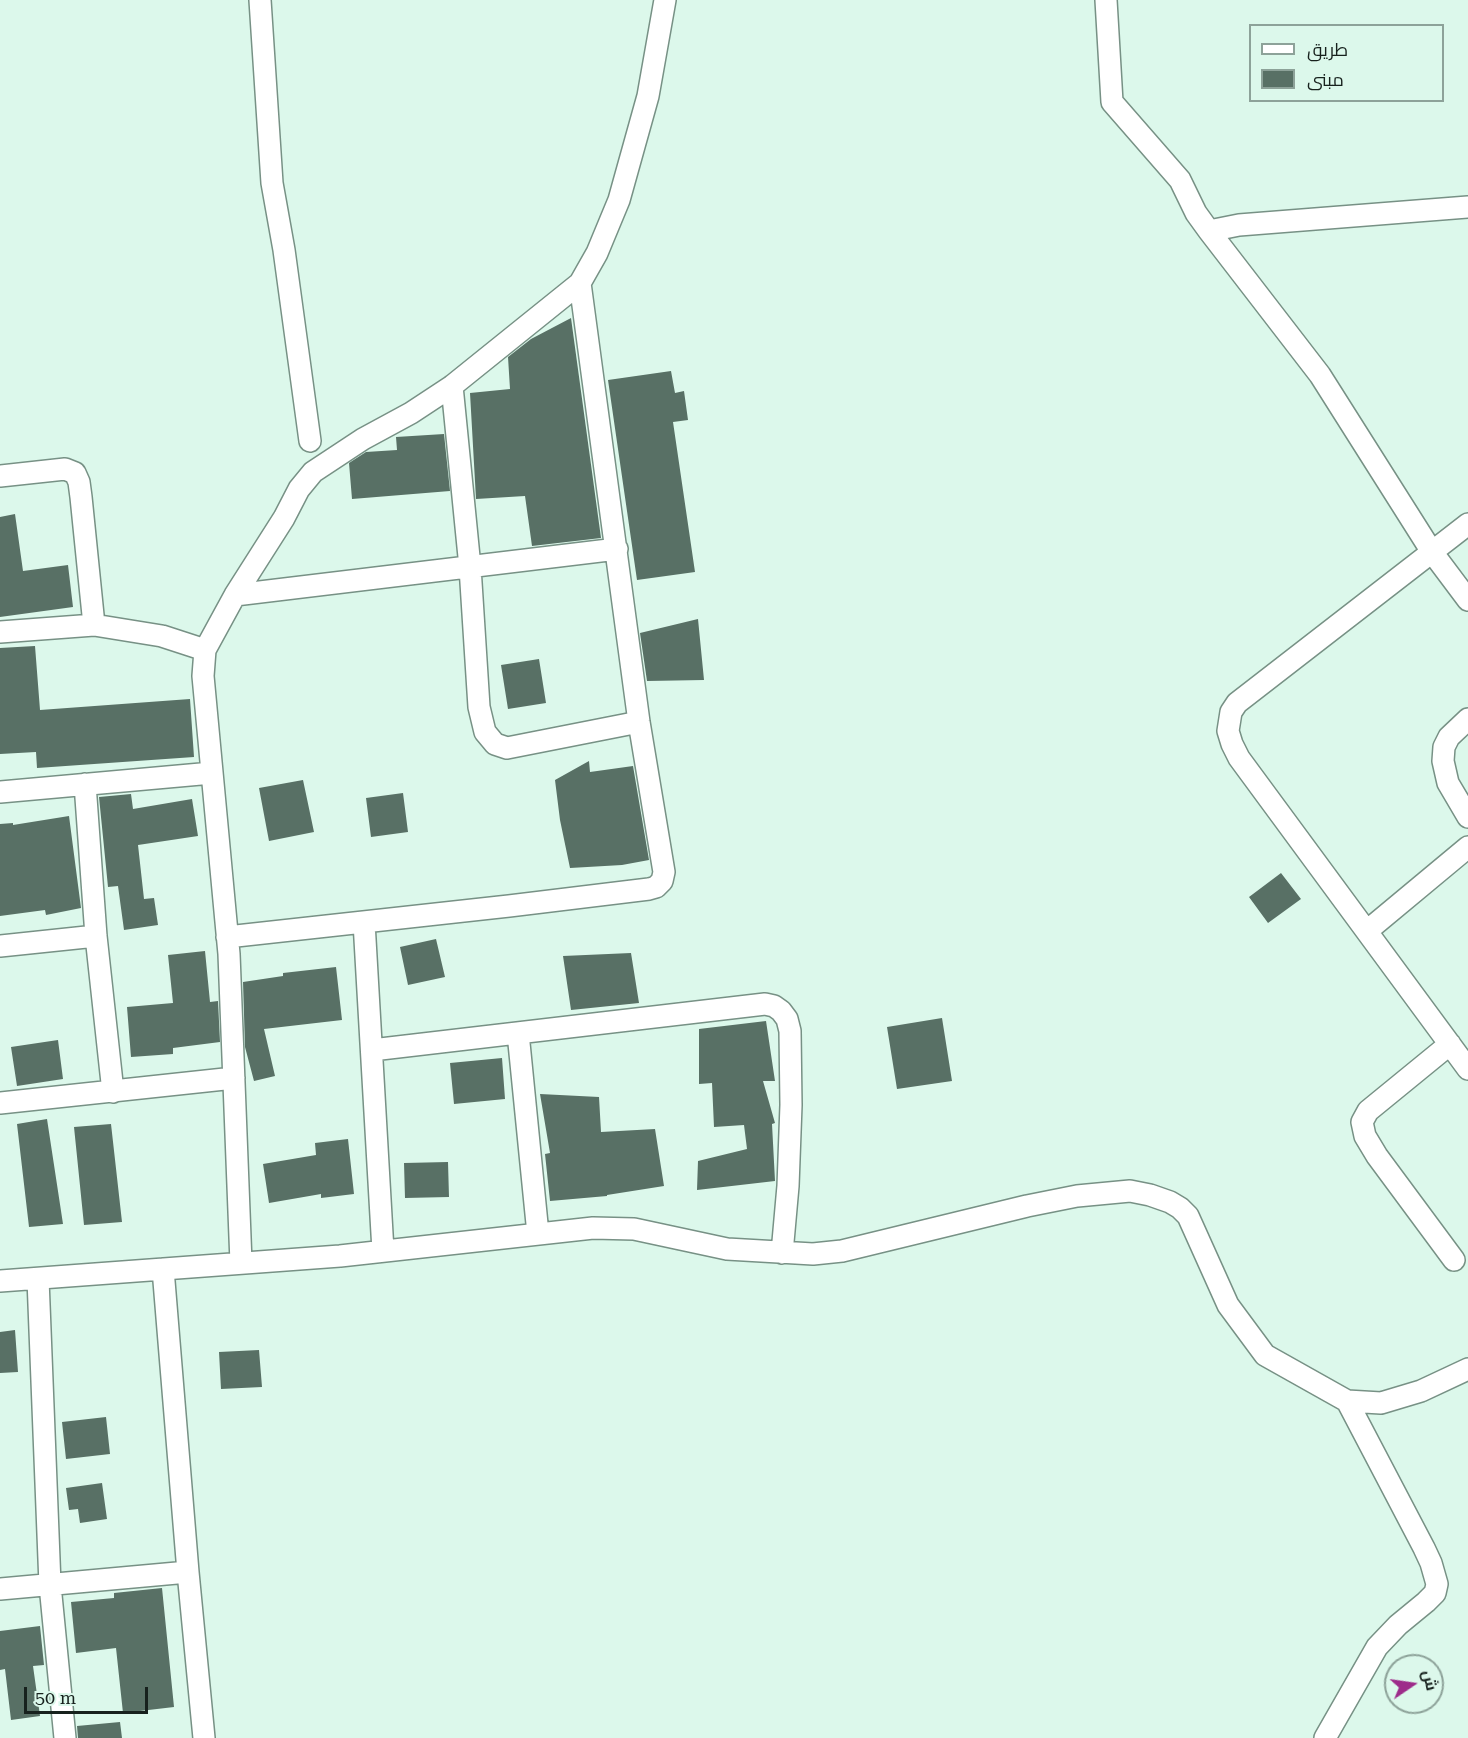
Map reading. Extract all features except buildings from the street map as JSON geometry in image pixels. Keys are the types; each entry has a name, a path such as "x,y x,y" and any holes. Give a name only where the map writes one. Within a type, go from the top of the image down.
{"street":[{"path":"260,0 272,183 284,250 310,441"},
{"path":"241,1263 227,937 203,676 205,650 299,489 313,472 452,386 580,283 597,254 620,200 648,96 665,0"},
{"path":"1106,0 1112,102 1180,180 1196,213 1320,375 1432,552 1468,600"},
{"path":"1209,231 1239,225 1468,207"},
{"path":"227,937 637,890 656,887 660,884 664,872 639,722 580,283"},
{"path":"452,386 470,567 479,707 485,732 495,744 507,748 639,722"},
{"path":"0,476 65,469 75,473 81,497 94,625"},
{"path":"1468,524 1237,703 1231,712 1228,731 1239,758 1468,1069"},
{"path":"235,596 617,549"},
{"path":"0,632 94,625 162,636 205,650"},
{"path":"1468,719 1449,736 1443,754 1446,776 1468,817"},
{"path":"0,792 212,773"},
{"path":"86,784 96,936 113,1092"},
{"path":"1367,931 1468,847"},
{"path":"364,922 383,1251"},
{"path":"0,946 96,936"},
{"path":"372,1050 765,1004 781,1011 787,1019 790,1031 791,1105 788,1186 782,1253"},
{"path":"518,1033 538,1234"},
{"path":"1450,1044 1368,1111 1362,1122 1365,1136 1377,1155 1454,1260"},
{"path":"0,1103 234,1078"},
{"path":"0,1281 383,1251 593,1228 634,1229 727,1249 813,1254 842,1251 1077,1196 1130,1191 1170,1202 1188,1216 1228,1305 1265,1355 1347,1401 1381,1403 1421,1391 1468,1369"},
{"path":"163,1269 204,1738"},
{"path":"38,1279 50,1585 65,1738"},
{"path":"1325,1738 1377,1647 1398,1625 1431,1598 1437,1584 1424,1548 1347,1401"},
{"path":"0,1589 188,1572"}]}
